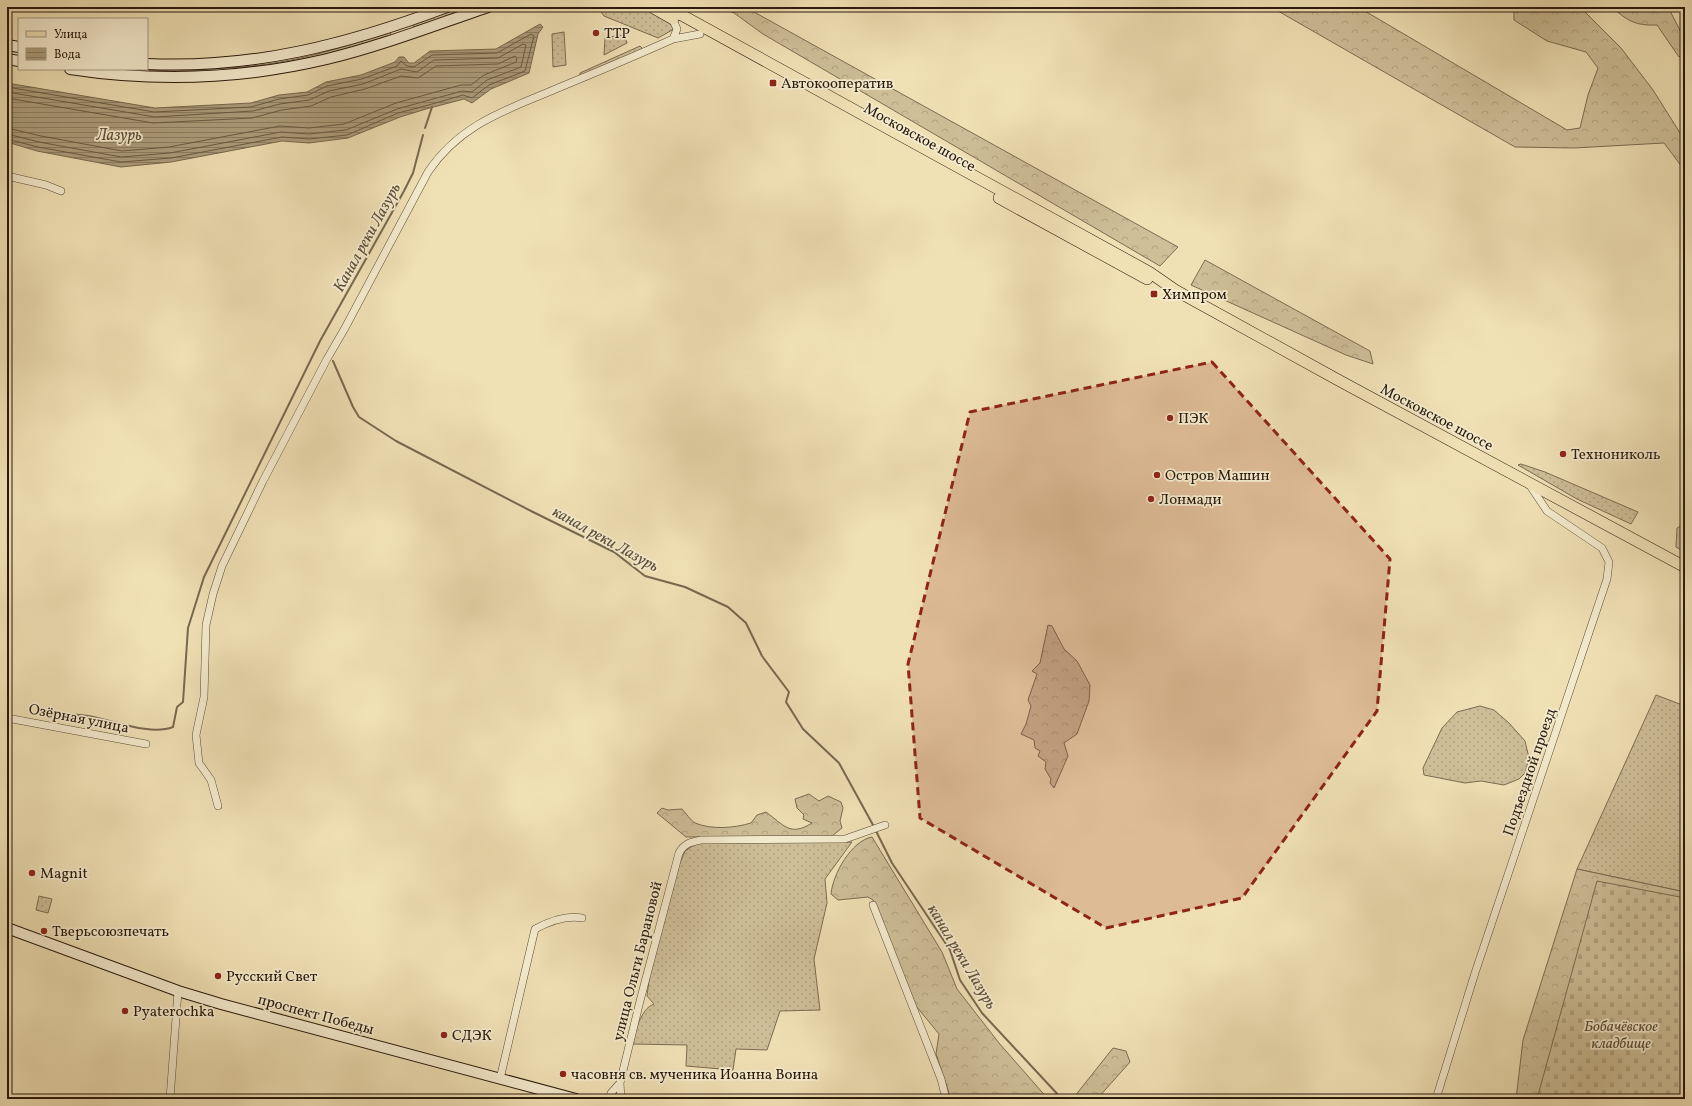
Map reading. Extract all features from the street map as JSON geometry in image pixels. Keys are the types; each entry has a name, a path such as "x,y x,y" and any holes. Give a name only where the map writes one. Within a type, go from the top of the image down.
{"main road":[{"path":"148,64 214,64 273,57 328,46 392,28 447,7"},
{"name":"Московское шоссе","path":"652,7 1104,257 1145,278 1175,290"},
{"name":"Московское шоссе","path":"667,7 1149,272 1175,290 1625,537 1685,567"},
{"path":"78,70 159,77 231,74 314,62 355,51 483,8"},
{"path":"410,21 409,28 414,32"},
{"path":"392,28 398,32 395,38"},
{"path":"7,45 18,47"},
{"path":"7,59 18,61"},
{"name":"проспект Победы","path":"7,928 178,991 280,1021 576,1099"}],"street":[{"path":"672,18 677,28 673,39"},
{"path":"218,806 211,780 199,763 196,735 204,697 206,625 213,594 222,566 263,481 326,359 345,328 428,172 443,152 476,126 507,109 673,39 700,34"},
{"path":"7,176 46,185 61,191"},
{"name":"Подъездной проезд","path":"1436,1099 1475,973 1607,579 1608,562 1602,548 1547,511 1529,484"},
{"name":"Озёрная улица","path":"7,718 146,744"},
{"name":"улица Ольги Барановой","path":"621,1099 620,1083 642,993 679,853 682,847 692,842 701,840 845,839 885,825"},
{"path":"873,905 941,1079 946,1099"},
{"path":"500,1079 535,929 544,924 560,920 576,917 582,918"},
{"path":"170,1099 178,991"},
{"name":"улица Ольги Барановой","path":"609,1099 611,1093 620,1083"}],"highlighted area":[{"path":"1212,362 1390,559 1377,711 1242,898 1106,928 920,818 908,664 970,412"}],"green space":[{"path":"461,7 471,7 414,27 413,26 414,24"},
{"path":"556,7 643,7 668,20 674,29 658,38 604,16 599,9 564,11"},
{"path":"720,7 745,7 1178,247 1160,266 763,34 734,13"},
{"path":"1271,7 1358,7 1567,130 1580,128 1588,95 1598,68 1586,52 1547,41 1514,20 1514,7 1580,7 1621,48 1653,90 1682,136 1685,144 1685,171 1664,143 1574,148 1515,147"},
{"path":"1612,7 1668,7 1685,40 1685,54 1679,57 1657,25 1643,25 1632,22"},
{"path":"389,32 391,34 390,36 344,50 282,65 226,71 167,73 117,70 229,68 270,64 310,56"},
{"path":"564,32 566,65 553,67 552,34"},
{"path":"620,35 625,37 627,43 604,55 605,38"},
{"path":"640,46 642,48 641,50 582,76 580,75 580,73"},
{"path":"1205,260 1370,351 1373,364 1346,355 1191,285"},
{"path":"1521,464 1545,472 1638,512 1631,524 1577,499 1518,465"},
{"path":"1685,524 1685,552 1676,547 1677,528"},
{"path":"1048,625 1052,626 1064,649 1077,661 1090,685 1089,701 1077,734 1064,743 1068,756 1054,788 1050,783 1051,779 1045,769 1046,762 1038,756 1040,751 1035,748 1034,740 1021,734 1026,724 1031,706 1028,700 1037,674 1032,671 1040,663"},
{"path":"1656,695 1685,706 1685,892 1577,869"},
{"path":"1480,706 1494,710 1509,723 1525,741 1529,758 1525,773 1519,779 1504,785 1481,781 1465,783 1424,775 1423,768 1442,728 1457,712"},
{"path":"809,794 819,801 828,796 841,802 843,808 840,821 842,828 832,836 686,837 657,813 662,808 668,810 682,809 695,823 709,827 723,828 751,823 757,815 766,812 788,828 798,829 812,823 803,819 804,815 797,808 795,799"},
{"path":"872,837 942,952 957,989 999,1043 1048,1099 951,1099 936,1054 939,1034 916,1006 873,900 868,897 838,900 831,894 835,877 844,860 857,845"},
{"path":"852,842 825,879 827,903 814,959 820,1010 780,1011 767,1050 736,1049 733,1070 686,1066 687,1045 632,1044 642,1016 649,1007 654,1004 647,996 650,972 678,868 685,851 697,843"},
{"name":"Бобачёвское кладбище","path":"1577,869 1685,892 1685,1099 1516,1099 1523,1040"},
{"name":"Бобачёвское кладбище","path":"1597,881 1685,898 1685,1099 1537,1099"},
{"path":"39,896 52,899 48,913 36,910"},
{"path":"1113,1048 1126,1051 1130,1062 1097,1099 1070,1099 1075,1096"}],"water":[{"name":"Лазурь","path":"540,24 543,27 538,34 529,73 491,89 472,103 464,99 426,109 400,117 348,138 309,143 282,141 171,162 121,167 37,151 7,142 7,83 155,108 251,103 279,95 307,92 326,82 361,75 395,62 399,57 404,57 409,63 414,63 430,51 496,49"}],"waterway":[{"path":"425,128 432,107"},
{"name":"Канал реки Лазурь","path":"45,713 88,716 143,729 154,730 173,727 177,707 183,702 188,628 204,577 320,341 413,173 423,135"},
{"name":"канал реки Лазурь","path":"333,361 353,407 359,417 396,441 614,552 645,576 685,587 728,607 746,623 762,656 789,692 786,702 803,729 839,763 873,825"},
{"name":"канал реки Лазурь","path":"876,831 892,863 950,950 960,980 982,1013 1062,1099"}],"place":[{"name":"ТТР","path":"596,33"},
{"name":"Автокооператив","path":"773,83"},
{"name":"Химпром","path":"1154,294"},
{"name":"ПЭК","path":"1170,418"},
{"name":"Технониколь","path":"1563,454"},
{"name":"Остров Машин","path":"1157,475"},
{"name":"Лонмади","path":"1151,499"},
{"name":"Magnit","path":"32,873"},
{"name":"Тверьсоюзпечать","path":"44,931"},
{"name":"Русский Свет","path":"218,976"},
{"name":"Pyaterochka","path":"125,1011"},
{"name":"СДЭК","path":"444,1035"},
{"name":"часовня св. мученика Иоанна Воина","path":"563,1074"}]}
